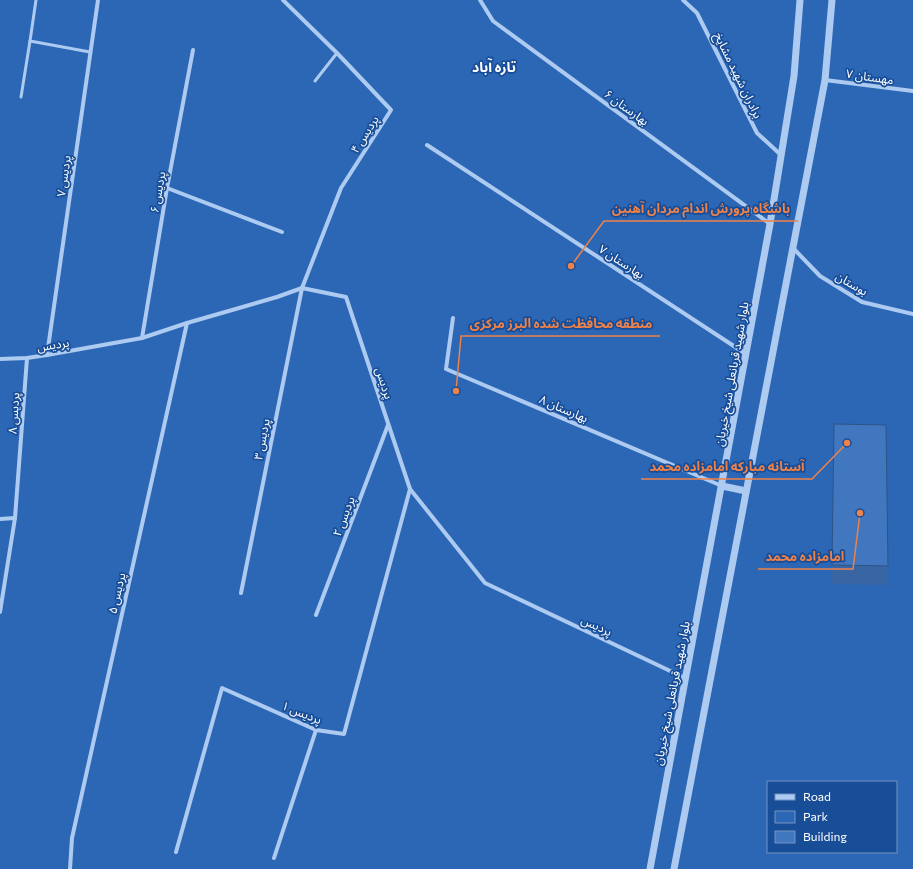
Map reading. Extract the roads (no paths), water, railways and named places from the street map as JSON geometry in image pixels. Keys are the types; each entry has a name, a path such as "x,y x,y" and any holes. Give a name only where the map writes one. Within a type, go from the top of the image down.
{"street":[{"name":"پردیس ۷","path":"48,355 98,0"},
{"name":"پردیس ۴","path":"282,0 337,53 391,110 341,188 302,288"},
{"name":"بهارستان ۶","path":"480,0 493,21 770,224"},
{"name":"برادران شهید مشایخ","path":"683,0 697,13 757,133 781,155"},
{"name":"بلوار شهید قربانعلی شیخ خیریان","path":"650,869 770,224 794,76 800,0"},
{"path":"674,869 825,80 832,0"},
{"name":"پردیس ۶","path":"142,338 167,188 193,50"},
{"name":"مهستان ۷","path":"825,80 913,91"},
{"name":"بهارستان ۷","path":"427,145 746,354"},
{"path":"167,188 282,232"},
{"name":"بوستان","path":"793,248 820,276 862,302 913,314"},
{"name":"پردیس","path":"0,359 27,358 48,355 142,338 302,288 346,297 410,489 485,583 685,678"},
{"name":"پردیس ۳","path":"241,593 302,288"},
{"name":"بهارستان ۸","path":"454,318 446,369 722,486"},
{"name":"پردیس ۵","path":"70,869 72,838 187,323"},
{"name":"پردیس ۸","path":"0,612 15,518 27,358"},
{"name":"پردیس ۲","path":"316,615 388,424"},
{"path":"722,486 746,491"},
{"name":"پردیس ۱","path":"176,852 222,688 316,730 344,734 410,489"},
{"path":"0,519 15,518"},
{"path":"274,858 316,730"}],"lane":[{"path":"21,97 36,0"},
{"path":"30,41 90,52"},
{"path":"315,81 337,53"}],"place":[{"name":"باشگاه پرورش اندام مردان آهنین","path":"571,266"},
{"name":"منطقه محافظت شده البرز مرکزی","path":"456,391"},
{"name":"آستانه مبارکه امامزاده محمد","path":"847,443"},
{"name":"امامزاده محمد","path":"860,513"}],"district":[{"name":"تازه آباد","path":"494,66"}]}
